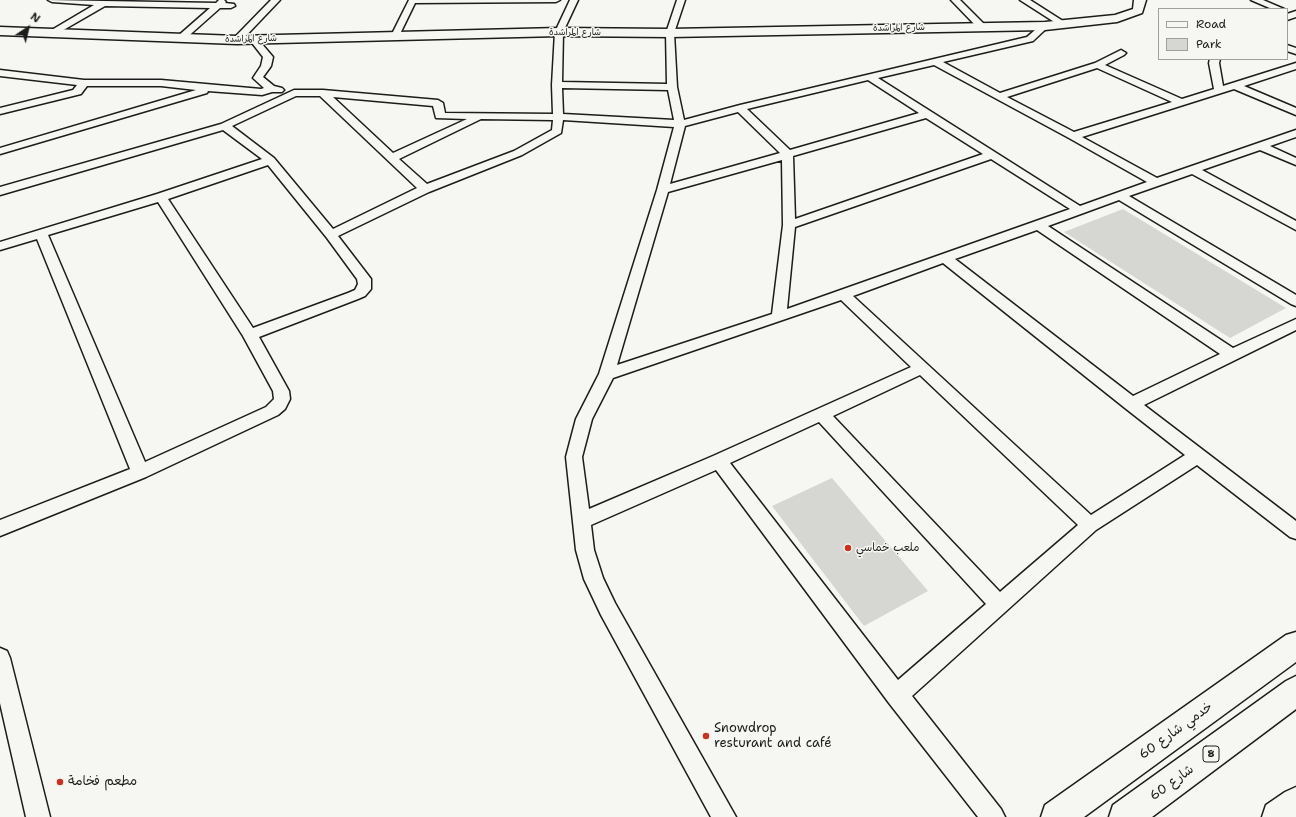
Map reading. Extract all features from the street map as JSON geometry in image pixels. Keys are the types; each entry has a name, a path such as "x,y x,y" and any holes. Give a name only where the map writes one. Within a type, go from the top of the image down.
{"main road":[{"name":"شارع المراشدة","path":"0,31 237,40 559,32 670,33 1045,26 1116,18 1138,11 1139,0"},
{"name":"خدمي شارع 60","path":"1057,817 1296,645"},
{"name":"شارع 60","path":"1125,817 1296,692"},
{"path":"1278,817 1296,803"}],"street":[{"path":"52,0 224,4"},
{"path":"237,40 276,0"},
{"path":"395,36 413,1 556,0"},
{"path":"331,235 425,189 518,153 557,131 559,32 574,0"},
{"path":"681,0 670,33 672,87 680,124 662,190 607,374 584,419 574,457 585,550 594,579 608,609 724,817"},
{"path":"955,0 981,26"},
{"path":"1024,0 1062,23"},
{"path":"1255,0 1277,8"},
{"path":"53,33 106,2"},
{"path":"181,38 224,4"},
{"path":"0,73 84,84 161,83 213,89 262,92 270,89 294,93 324,93 438,103 440,116 558,117 680,124 740,108 936,63 1030,39 1045,26"},
{"path":"253,39 268,57 266,66 258,78 270,89"},
{"path":"999,96 1098,65 1121,54"},
{"path":"1215,60 1219,90"},
{"path":"936,63 1073,136 1157,183"},
{"path":"1098,65 1181,102"},
{"path":"1073,136 1296,66"},
{"path":"0,78 13,74"},
{"path":"871,78 1079,210"},
{"path":"0,112 77,92 84,84"},
{"path":"557,85 672,87"},
{"path":"1234,85 1296,112"},
{"path":"0,151 213,89"},
{"path":"0,191 225,126 294,93"},
{"path":"324,93 425,189"},
{"path":"740,108 787,153 789,225 779,317"},
{"path":"662,190 787,153 928,114"},
{"path":"392,158 481,117"},
{"path":"225,126 270,160 331,235 364,280 365,284 364,289 353,296 250,335"},
{"path":"607,374 779,317 1296,133"},
{"path":"1261,146 1296,162"},
{"path":"789,225 992,155"},
{"path":"0,246 42,235 162,197 270,160"},
{"path":"1193,170 1296,226"},
{"path":"1120,196 1296,301"},
{"path":"0,528 140,472 264,415 279,406 282,399 282,391 250,335 162,197"},
{"path":"1038,225 1232,355"},
{"path":"42,235 140,472"},
{"path":"945,258 1296,531"},
{"path":"843,294 1090,525"},
{"path":"1131,404 1296,324"},
{"path":"581,521 719,461 922,368"},
{"path":"821,414 1000,605"},
{"path":"897,695 1090,525 1198,456"},
{"path":"719,461 897,695 993,817"},
{"path":"0,658 38,817"}],"green space":[{"path":"1123,209 1286,308 1230,338 1064,232"},
{"name":"ملعب خماسي","path":"832,478 928,591 864,626 772,506"}],"place":[{"name":"ملعب خماسي","path":"848,548"},
{"name":"Snowdrop resturant and café","path":"706,736"},
{"name":"مطعم فخامة","path":"60,782"}]}
